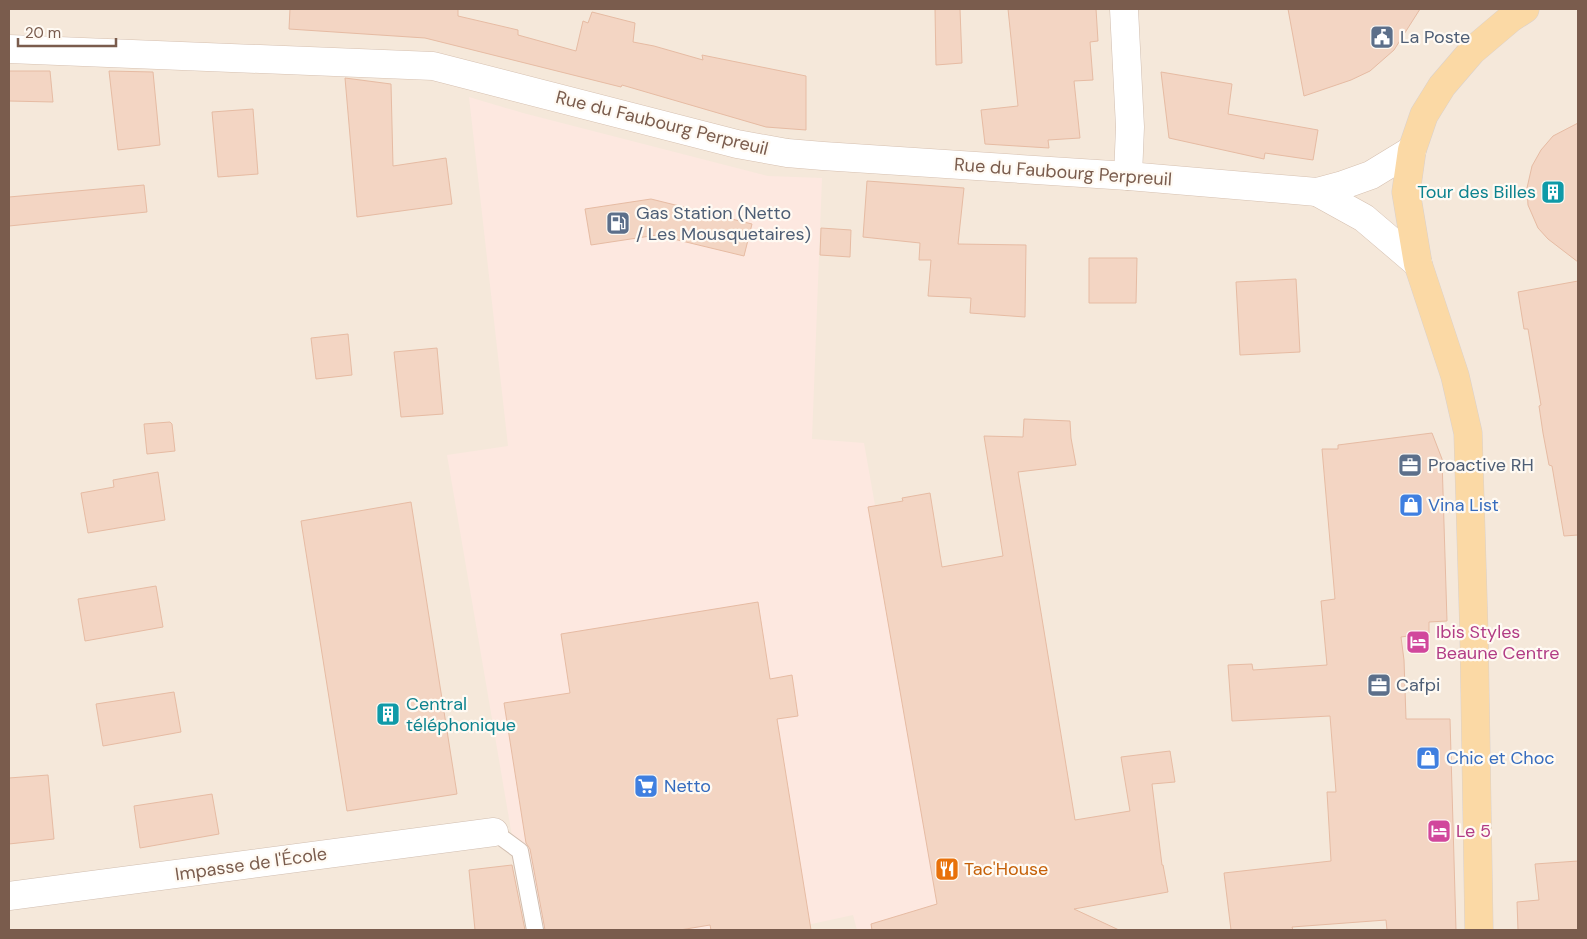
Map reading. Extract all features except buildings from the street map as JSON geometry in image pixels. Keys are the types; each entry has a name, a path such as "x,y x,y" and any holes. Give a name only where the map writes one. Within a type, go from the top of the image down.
{"main road":[{"path":"1124,9 1130,127 1128,176"},
{"path":"1479,930 1468,432 1455,376 1418,264 1406,192 1412,150 1424,115 1442,86 1472,51 1525,9"},
{"name":"Rue du Faubourg Perpreuil","path":"9,49 433,66 737,144 787,153 1128,176 1317,192 1372,175 1412,150"},
{"name":"Rue du Faubourg Perpreuil","path":"1317,192 1364,218 1418,264"},
{"name":"Impasse de l'École","path":"9,896 494,832"}],"lane":[{"path":"494,832 520,851 535,930"}],"shaded area":[{"path":"9,9 1578,9 1578,930 9,930"},
{"path":"469,97 523,113 768,176 822,178 812,439 864,443 950,930 857,930 853,915 784,930 528,930 447,455 508,446"}],"place":[{"name":"La Poste","path":"1382,37"},
{"name":"Tour des Billes","path":"1553,192"},
{"name":"Gas Station (Netto / Les Mousquetaires)","path":"618,223"},
{"name":"Proactive RH","path":"1410,465"},
{"name":"Vina List","path":"1411,505"},
{"name":"Ibis Styles Beaune Centre","path":"1418,642"},
{"name":"Cafpi","path":"1379,685"},
{"name":"Central téléphonique","path":"388,714"},
{"name":"Chic et Choc","path":"1428,758"},
{"name":"Netto","path":"646,786"},
{"name":"Le 5","path":"1439,831"},
{"name":"Tac'House","path":"947,869"}]}
